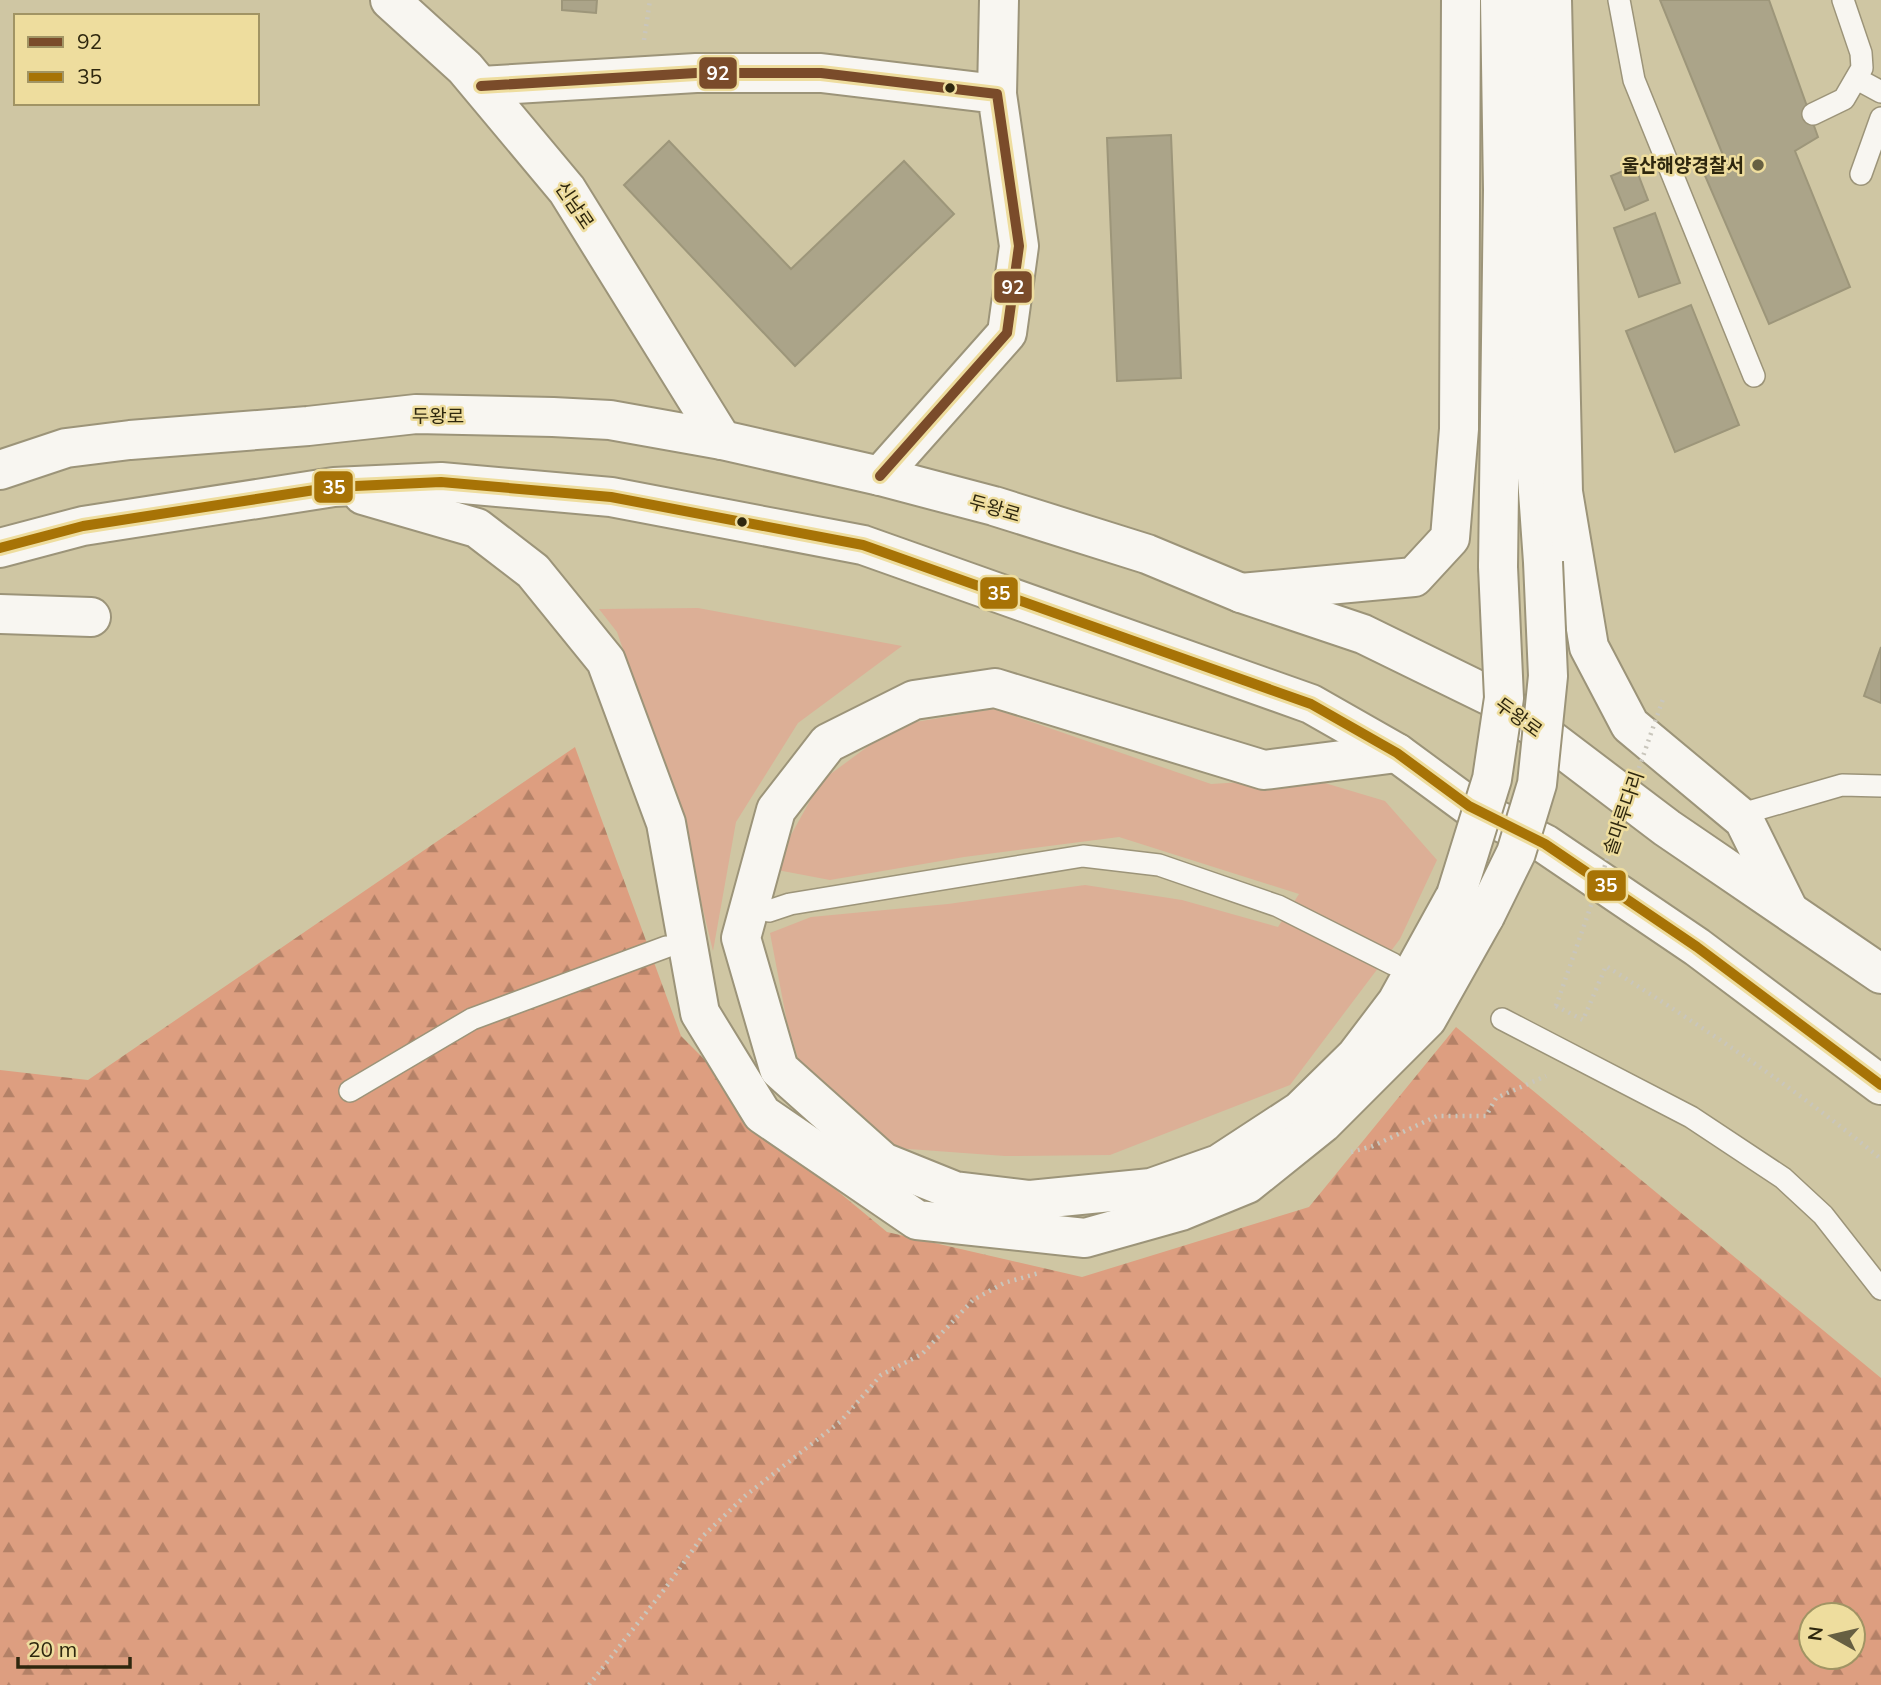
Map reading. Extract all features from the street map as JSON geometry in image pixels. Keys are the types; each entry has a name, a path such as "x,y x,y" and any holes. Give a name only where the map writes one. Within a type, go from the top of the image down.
{"main road":[{"name":"신남로","path":"390,0 465,68 567,190 722,440"},
{"path":"880,476 1007,333 1020,246 997,94 999,0"},
{"path":"1241,593 1414,577 1450,538 1459,429 1461,0"},
{"path":"334,487 477,528 533,571 606,661 666,823 700,1013 762,1114 917,1220 1085,1238 1181,1211 1247,1184 1323,1123 1427,1020 1471,906 1504,698 1498,567 1503,190 1500,0"},
{"path":"1397,753 1264,770 995,688 914,699 828,743 776,810 741,939 779,1069 883,1162 955,1191 1030,1200 1151,1188 1219,1164 1300,1111 1356,1056 1471,906 1516,853 1537,785 1548,676 1533,421 1525,0"},
{"path":"1552,0 1563,492 1589,646 1630,725 1744,820 1788,909"},
{"path":"481,86 696,73 821,73 997,94"},
{"name":"두왕로","path":"0,470 66,448 124,440 309,426 416,414 610,420 722,440 880,476 994,506 1147,554 1241,593 1363,634 1498,701 1667,828 1881,974"},
{"path":"0,548 83,526 334,487 441,482 611,497 863,545 1311,704 1397,753 1469,806 1545,844 1696,947 1881,1085"},
{"path":"0,614 91,617"}],"lane":[{"path":"1619,0 1634,80 1754,376"},
{"path":"1813,114 1844,99 1862,68 1861,53 1843,1"},
{"path":"1857,79 1881,92"},
{"path":"1861,174 1881,118"},
{"path":"1738,815 1842,785 1881,786"},
{"path":"769,911 790,904 1083,856 1158,865 1278,906 1393,964"},
{"path":"350,1091 472,1019 666,947"},
{"path":"1502,1019 1691,1117 1783,1178 1823,1215 1881,1289"}],"path":[{"path":"644,41 650,0"},
{"name":"솔마루다리","path":"1663,699 1556,1006 1583,1020 1606,966 1720,1038 1831,1117 1881,1159"},
{"path":"1348,1153 1373,1146 1437,1116 1486,1116 1496,1098 1553,1073 1570,1055"},
{"path":"589,1685 702,1537 745,1496 841,1421 881,1375 922,1354 973,1300 1004,1283 1040,1273"}],"shaded area":[{"path":"698,608 902,646 798,723 736,822 713,951 678,806 617,632 599,609"},
{"path":"994,709 1211,784 1308,778 1385,801 1437,860 1400,939 1290,1085 1110,1155 1005,1156 895,1148 809,1095 787,1022 770,933 811,917 948,904 1085,885 1182,900 1278,927 1299,894 1119,837 964,857 830,880 772,869 821,781 897,725"}],"green space":[{"path":"575,747 681,1036 829,1184 887,1232 1082,1277 1309,1207 1456,1027 1881,1378 1881,1685 0,1685 0,1070 88,1080"}],"building":[{"path":"562,0 597,0 596,13 562,10"},
{"name":"울산해양경찰서","path":"1660,0 1769,0 1818,137 1795,151 1850,287 1769,324 1703,171 1725,160"},
{"path":"1171,135 1181,378 1117,381 1107,138"},
{"path":"669,141 791,269 904,161 954,214 795,366 624,185"},
{"path":"1635,166 1648,200 1625,210 1611,176"},
{"path":"1655,213 1680,283 1639,297 1614,228"},
{"path":"1691,305 1739,425 1675,452 1626,331"},
{"path":"1881,647 1881,703 1864,696"}],"transit line":[{"name":"92","path":"481,86 696,73 821,73 997,94 1019,246 1007,333 880,476"},
{"name":"35","path":"0,548 83,526 334,487 441,482 611,497 863,545 1311,704 1397,753 1469,806 1545,844 1697,947 1881,1085"}],"place":[{"name":"울산해양경찰서","path":"1758,165"}]}
